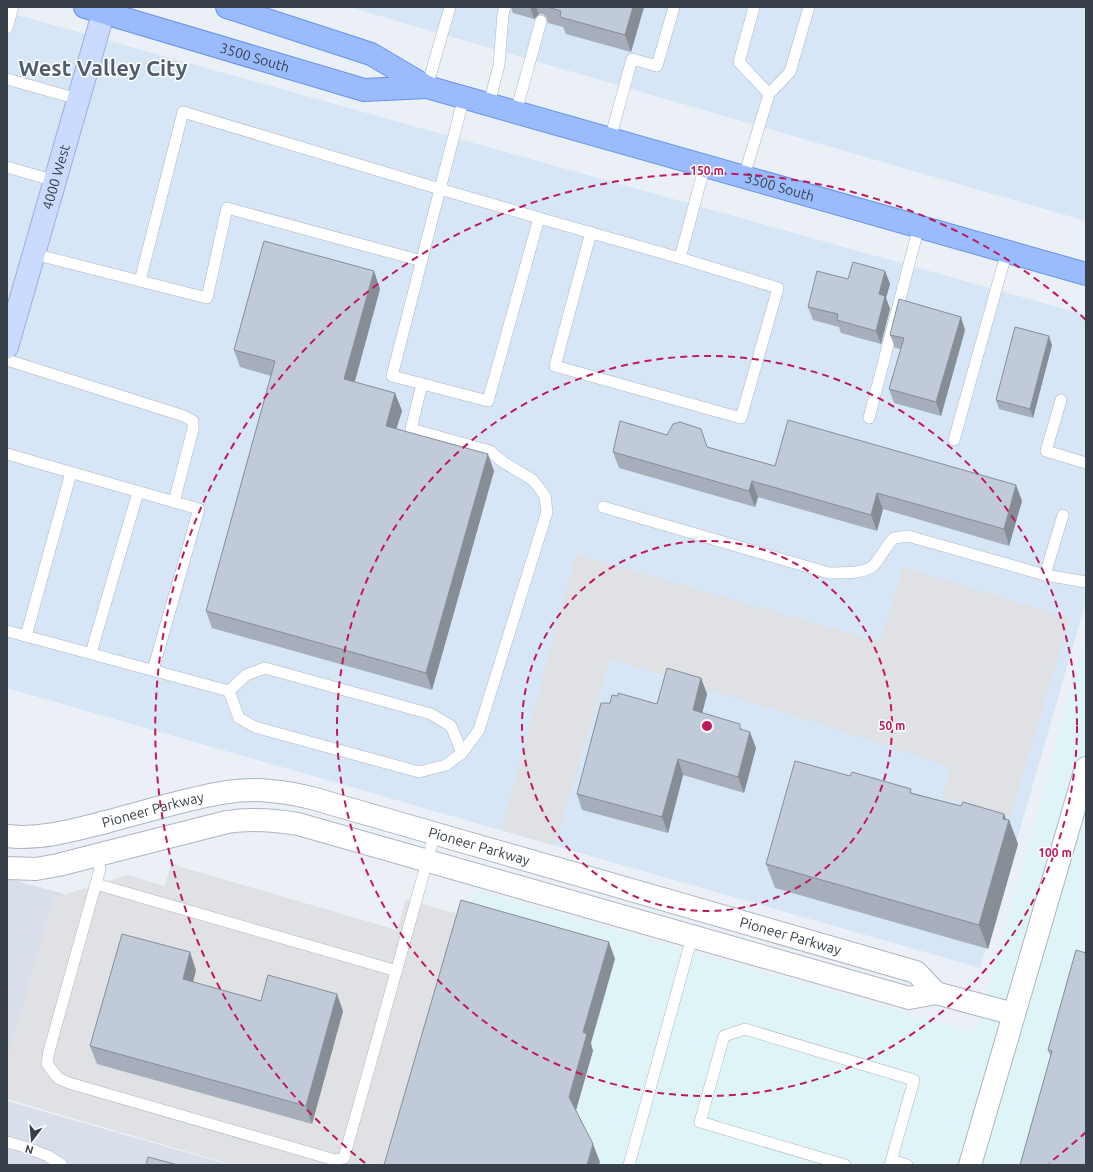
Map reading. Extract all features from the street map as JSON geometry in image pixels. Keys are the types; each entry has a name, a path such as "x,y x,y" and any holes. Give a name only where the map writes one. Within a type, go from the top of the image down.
{"main road":[{"name":"3500 South","path":"227,7 372,54 427,87 1086,274"},
{"name":"3500 South","path":"98,9 364,90 427,87"}],"street":[{"name":"4000 West","path":"7,347 78,99 98,9"},
{"path":"970,1165 1086,768"},
{"name":"Pioneer Parkway","path":"7,836 37,837 81,828 214,794 269,790 315,799 916,972 936,993"},
{"name":"Pioneer Parkway","path":"7,868 36,869 58,865 207,826 243,820 256,819 285,822 298,824 427,862 909,998 936,993 1014,1014"}],"lane":[{"path":"7,28 13,7"},
{"path":"427,87 450,7"},
{"path":"489,104 499,65 503,14 505,7"},
{"path":"610,139 632,59 657,66 674,7"},
{"path":"754,7 739,62 769,94"},
{"path":"744,176 769,94 790,72 809,7"},
{"path":"516,112 541,21"},
{"path":"7,79 78,99"},
{"path":"464,97 392,376 488,401 539,218"},
{"path":"140,281 183,112 440,189 539,218 591,232 680,258 778,288 741,418 555,366 591,232"},
{"path":"680,258 705,165"},
{"path":"7,167 55,181"},
{"path":"34,254 207,298 227,208 422,261"},
{"path":"869,418 919,226"},
{"path":"954,440 1007,251"},
{"path":"7,360 184,416 192,421 194,429 174,502"},
{"path":"229,691 239,718 255,727 419,772 446,765 462,753 479,730 547,512 545,496 533,480 503,462 490,451 411,429 422,384"},
{"path":"1061,400 1046,451 1086,463"},
{"path":"7,454 199,509 153,670"},
{"path":"26,636 71,472"},
{"path":"91,653 138,492"},
{"path":"603,507 829,573 845,574 862,571 874,566 886,546 894,538 908,536 1044,575 1086,582"},
{"path":"1044,575 1063,515"},
{"path":"7,631 229,691"},
{"path":"229,691 246,675 265,668 431,714 451,726 462,753"},
{"path":"96,855 100,869 49,1051 47,1064 58,1078 69,1083 335,1160 344,1158 435,833"},
{"path":"96,884 397,971"},
{"path":"629,1165 692,936"},
{"path":"845,1165 700,1122 724,1036 745,1028 914,1080 891,1163 906,1165"},
{"path":"7,1142 48,1156 62,1165"}],"shaded area":[{"path":"349,7 1086,7 1086,221"},
{"path":"7,12 1086,315 1086,601 980,968 7,688"},
{"path":"576,554 880,642 903,567 1070,618 1010,818 942,798 951,767 804,719 610,659 555,845 501,830"},
{"path":"1086,637 1086,1165 394,1165 475,890 976,1033"},
{"path":"171,864 397,930 406,899 461,915 388,1165 233,1165 7,1099 7,1060 54,898 127,875 165,886"},
{"path":"7,878 64,894 7,1092"},
{"path":"7,1101 230,1165 7,1165"}],"building":[{"path":"547,7 633,7 625,35 560,17 561,11"},
{"path":"264,241 374,271 344,379 395,393 386,426 488,454 426,673 206,611 275,361 234,350"},
{"path":"853,262 885,271 879,294 885,296 876,331 837,320 838,314 808,307 817,271 848,279"},
{"path":"899,299 961,317 936,402 889,389 904,338 890,335"},
{"path":"1015,327 1049,336 1030,409 996,400"},
{"path":"788,420 1016,485 1004,529 877,493 871,515 752,481 749,491 613,452 620,421 667,435 673,424 680,422 701,429 707,447 775,466"},
{"path":"667,668 701,678 693,710 740,724 740,729 750,732 738,777 678,759 662,817 577,794 601,703 610,703 612,695 618,696 618,693 657,704"},
{"path":"795,761 850,776 852,772 911,789 910,793 961,806 963,802 1004,814 1003,819 1009,820 979,925 766,864"},
{"path":"461,900 609,942 583,1032 587,1034 569,1097 593,1144 587,1165 384,1165"},
{"path":"122,934 190,952 183,979 261,1001 268,975 337,994 306,1106 90,1046"},
{"path":"1076,950 1086,953 1086,1165 1020,1165 1052,1051 1048,1050"},
{"path":"148,1157 178,1165 146,1165"}],"district":[{"name":"West Valley City","path":"103,68"}]}
